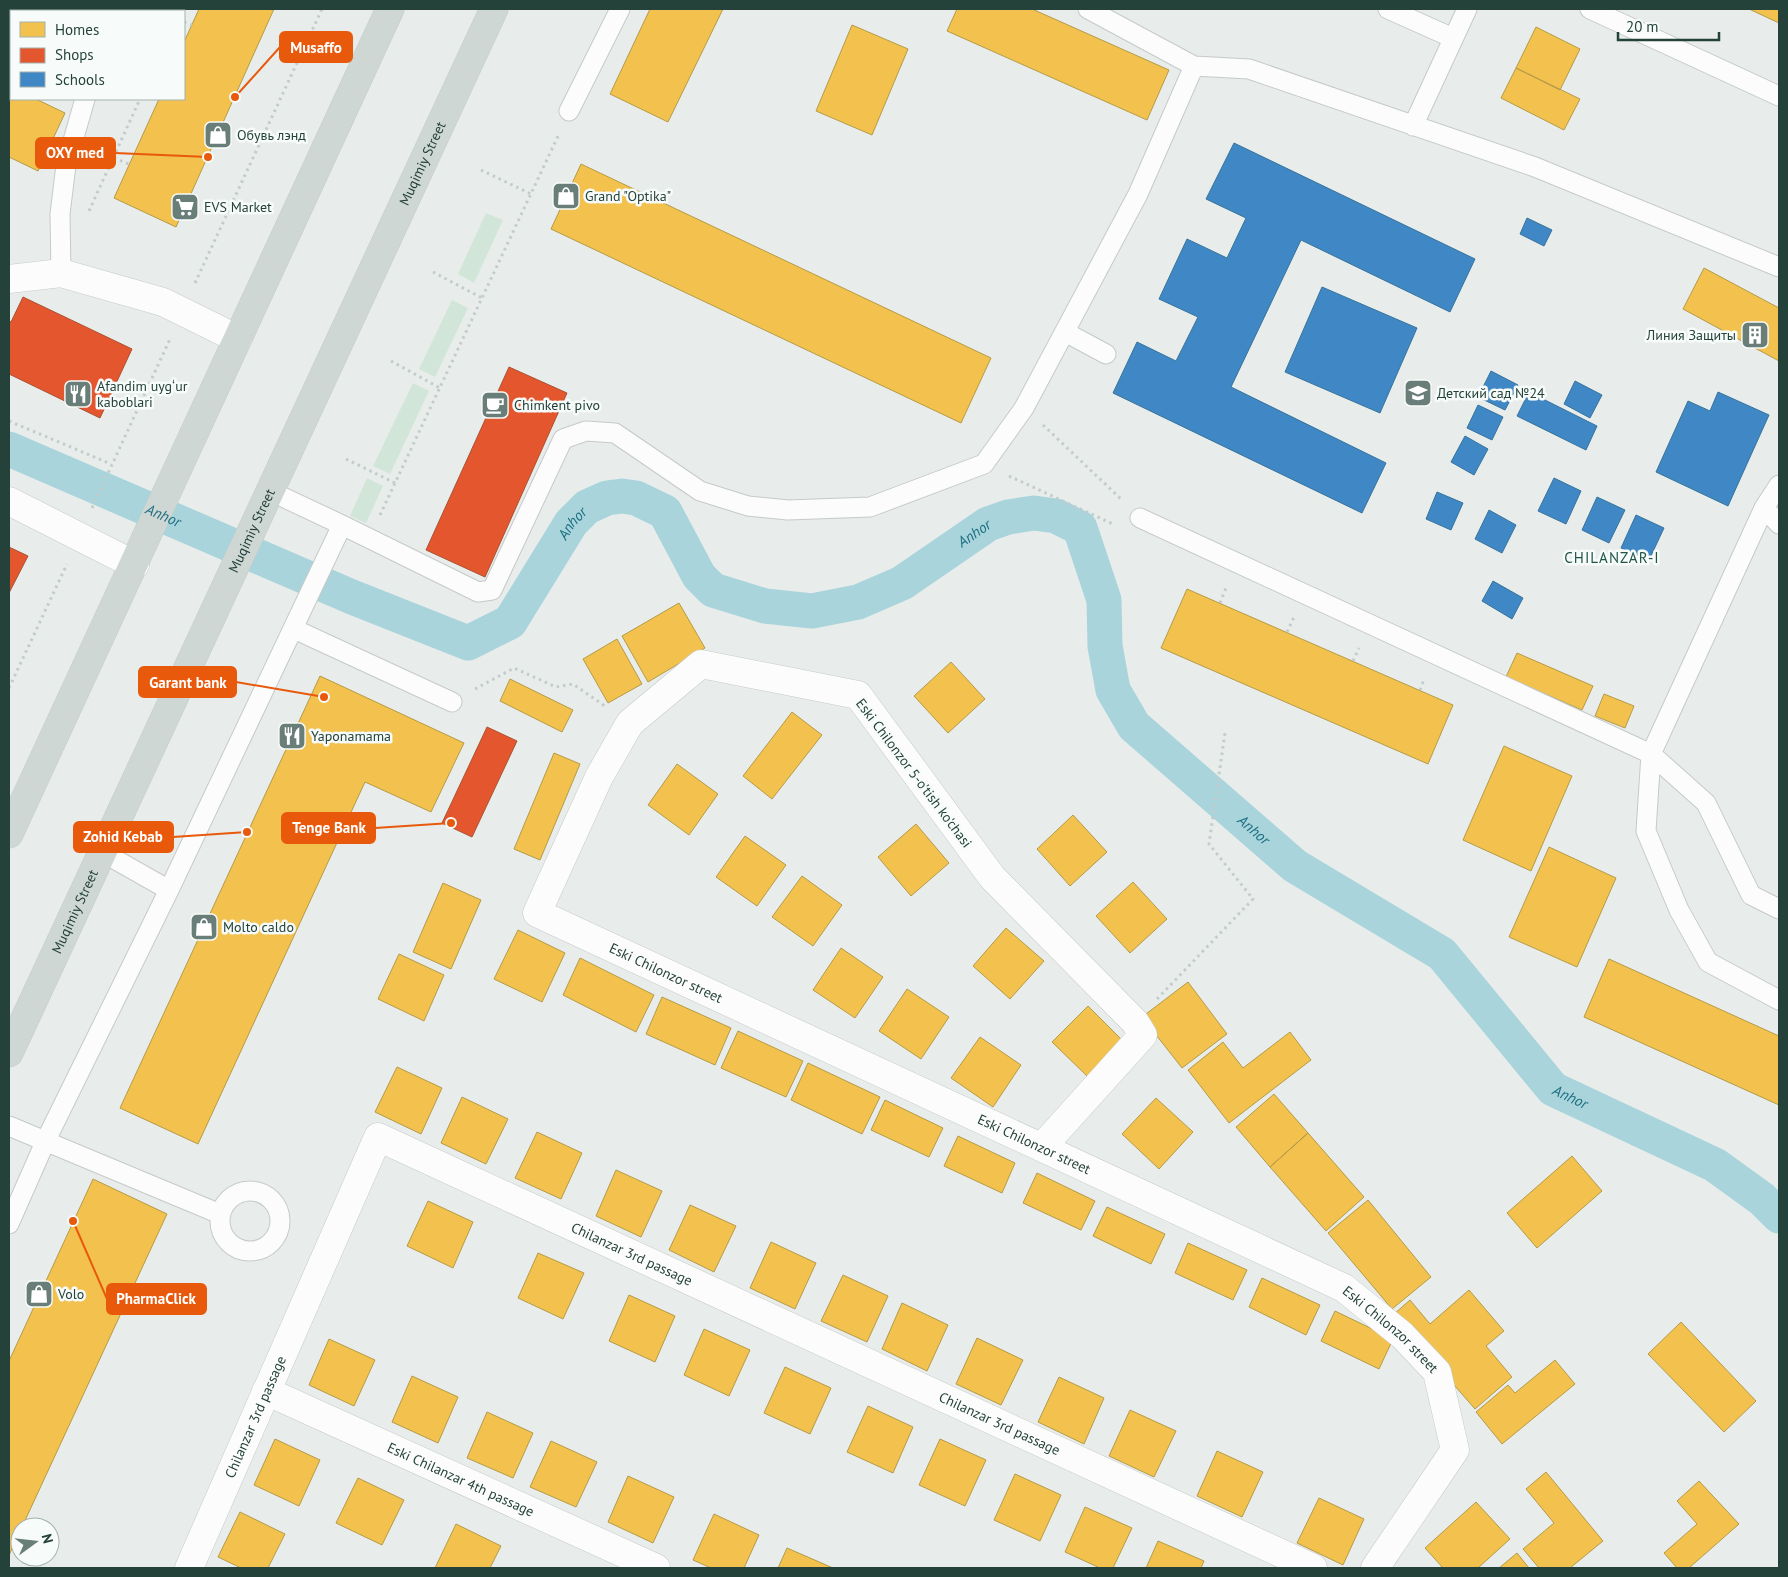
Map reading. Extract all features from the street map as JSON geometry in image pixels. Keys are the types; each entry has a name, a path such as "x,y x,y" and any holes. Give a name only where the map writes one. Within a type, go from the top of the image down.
{"main road":[{"path":"9,834 390,9"},
{"name":"Muqimiy Street","path":"9,1053 494,9"}],"street":[{"path":"9,279 61,273 163,302 238,339"},
{"path":"9,501 82,530 139,556"},
{"name":"Eski Chilonzor 5-o'tish ko'chasi","path":"537,913 599,777 630,723 701,664 858,695 992,877 1136,1022"},
{"name":"Eski Chilonzor street","path":"537,913 1344,1288 1402,1335 1437,1372 1455,1450 1375,1568"},
{"path":"1042,1147 1143,1035 1136,1022"},
{"name":"Chilanzar 3rd passage","path":"188,1568 378,1137 1313,1568"},
{"name":"Eski Chilanzar 4th passage","path":"266,1391 656,1568"}],"lane":[{"path":"569,111 620,9"},
{"path":"1088,9 1194,66 1249,69 1535,167 1779,267"},
{"path":"1388,9 1453,38"},
{"path":"1413,126 1466,9"},
{"path":"1590,9 1779,96"},
{"path":"268,495 340,529 370,538 478,592 492,590 563,439 586,431 615,433 700,491 748,506 788,510 870,507 984,464 1024,408 1138,194 1194,66"},
{"path":"61,273 60,214 66,165 85,100"},
{"path":"1065,332 1106,354"},
{"path":"1779,485 1764,508 1652,754 1646,831 1679,910 1708,962 1779,1000"},
{"path":"1764,508 1779,524"},
{"path":"1140,518 1652,754 1706,803 1751,895 1779,909"},
{"path":"9,1224 46,1140 169,890 340,529"},
{"path":"296,624 452,702"},
{"path":"102,852 169,890"},
{"path":"9,1126 220,1214"},
{"path":"250,1191 263,1194 274,1203 287,1233 262,1249 249,1252 236,1248 226,1240 220,1228 220,1214 226,1202 237,1194 250,1191"}],"path":[{"path":"9,688 322,9"},
{"path":"185,22 192,25"},
{"path":"85,220 140,100"},
{"path":"370,538 569,111"},
{"path":"114,158 129,164"},
{"path":"481,170 531,194"},
{"path":"433,272 482,298"},
{"path":"391,361 440,388"},
{"path":"1024,408 1140,518"},
{"path":"9,421 111,464"},
{"path":"346,459 395,483"},
{"path":"984,464 1123,529"},
{"path":"452,702 514,668 556,687 572,684 630,723"},
{"path":"1136,1022 1253,899 1209,844 1226,733"}],"green space":[{"path":"486,213 503,220 474,283 458,274"},
{"path":"452,300 468,308 435,377 419,369"},
{"path":"413,383 429,391 390,474 373,466"},
{"path":"367,478 383,486 366,523 350,516"}],"building: Homes":[{"path":"199,9 274,9 176,227 114,198 159,100 185,100 185,40"},
{"path":"650,9 723,9 668,122 610,94"},
{"path":"957,9 1032,9 1169,70 1147,120 947,31"},
{"path":"1749,9 1779,9 1779,23"},
{"path":"852,25 908,49 872,135 816,111"},
{"path":"1536,27 1580,49 1560,90 1516,68"},
{"path":"1516,68 1580,99 1564,130 1501,98"},
{"path":"9,86 10,100 38,100 65,113 38,171 9,157"},
{"path":"581,164 991,358 961,423 551,229"},
{"name":"Линия Защиты","path":"1704,268 1779,308 1779,361 1683,309"},
{"path":"1187,589 1453,705 1428,764 1161,648"},
{"path":"679,603 705,648 648,682 622,636"},
{"path":"617,639 642,684 608,703 583,659"},
{"path":"1517,653 1593,686 1582,710 1506,677"},
{"path":"951,662 985,699 948,733 914,696"},
{"path":"320,676 464,743 431,812 365,782 198,1144 120,1108"},
{"path":"510,679 573,710 562,732 500,701"},
{"path":"1604,694 1634,706 1625,728 1595,716"},
{"path":"792,712 822,735 772,799 743,776"},
{"path":"1504,746 1572,776 1531,871 1463,840"},
{"path":"554,753 580,764 540,860 514,849"},
{"path":"677,764 718,794 689,835 648,805"},
{"path":"1073,815 1107,852 1070,886 1037,849"},
{"path":"916,824 949,863 911,896 878,857"},
{"path":"745,836 786,865 757,906 716,877"},
{"path":"1549,847 1616,878 1577,967 1509,937"},
{"path":"802,876 842,905 813,946 772,917"},
{"path":"1133,882 1167,919 1130,953 1096,916"},
{"path":"443,883 481,900 451,969 413,952"},
{"path":"1006,928 1044,961 1010,999 973,966"},
{"path":"518,930 565,953 542,1002 494,979"},
{"path":"841,948 883,977 855,1018 813,990"},
{"path":"399,954 444,975 424,1021 378,999"},
{"path":"580,958 654,995 636,1032 563,995"},
{"path":"1609,959 1779,1036 1779,1105 1584,1017"},
{"path":"1188,982 1227,1034 1182,1068 1142,1017"},
{"path":"907,989 949,1017 921,1059 879,1031"},
{"path":"662,997 731,1028 715,1065 646,1034"},
{"path":"1088,1006 1124,1042 1088,1077 1052,1042"},
{"path":"738,1031 803,1061 786,1097 721,1068"},
{"path":"1290,1032 1311,1060 1229,1123 1188,1070 1223,1042 1243,1068"},
{"path":"980,1037 1021,1065 993,1107 951,1078"},
{"path":"808,1063 880,1097 862,1134 791,1100"},
{"path":"397,1067 442,1088 421,1134 375,1112"},
{"path":"1274,1094 1308,1133 1270,1167 1236,1127"},
{"path":"462,1097 508,1119 486,1164 441,1143"},
{"path":"1156,1098 1193,1132 1159,1169 1122,1134"},
{"path":"885,1100 943,1128 929,1157 871,1130"},
{"path":"537,1132 582,1153 561,1199 515,1178"},
{"path":"1308,1133 1364,1197 1326,1231 1270,1167"},
{"path":"958,1136 1015,1163 1002,1193 944,1166"},
{"path":"1572,1156 1602,1191 1537,1248 1507,1213"},
{"path":"616,1170 662,1191 641,1237 596,1216"},
{"path":"1037,1173 1095,1201 1081,1230 1023,1203"},
{"path":"93,1179 167,1214 27,1517 10,1517 9,1556 9,1361"},
{"path":"1368,1200 1431,1277 1392,1309 1328,1233"},
{"path":"428,1201 473,1222 453,1268 407,1246"},
{"path":"690,1205 736,1226 714,1272 669,1250"},
{"path":"1107,1207 1165,1234 1151,1264 1093,1236"},
{"path":"771,1242 816,1263 795,1309 750,1288"},
{"path":"1188,1243 1247,1270 1233,1300 1175,1273"},
{"path":"538,1253 584,1273 563,1319 518,1298"},
{"path":"843,1275 888,1296 867,1342 821,1321"},
{"path":"1262,1278 1320,1305 1306,1335 1249,1307"},
{"path":"1469,1290 1504,1331 1486,1346 1512,1377 1475,1409 1393,1315 1410,1300 1430,1324"},
{"path":"629,1295 675,1316 655,1362 609,1341"},
{"path":"902,1303 948,1325 927,1371 882,1349"},
{"path":"1335,1311 1393,1339 1379,1369 1321,1341"},
{"path":"1681,1322 1756,1401 1724,1432 1648,1354"},
{"path":"704,1329 750,1350 729,1396 684,1375"},
{"path":"977,1338 1023,1360 1001,1405 956,1384"},
{"path":"329,1339 375,1360 354,1406 309,1385"},
{"path":"1555,1360 1575,1384 1502,1444 1476,1412 1508,1385 1515,1393"},
{"path":"785,1367 831,1388 810,1434 764,1413"},
{"path":"412,1376 458,1397 438,1443 392,1422"},
{"path":"1059,1377 1104,1398 1084,1444 1038,1422"},
{"path":"868,1406 913,1427 893,1473 847,1452"},
{"path":"1130,1410 1176,1431 1154,1477 1109,1456"},
{"path":"487,1412 533,1433 513,1478 467,1458"},
{"path":"275,1439 320,1460 299,1506 254,1485"},
{"path":"940,1439 986,1460 965,1506 919,1485"},
{"path":"551,1441 597,1462 576,1507 530,1487"},
{"path":"1217,1451 1263,1472 1242,1517 1197,1496"},
{"path":"1546,1472 1603,1541 1570,1568 1539,1568 1523,1549 1554,1523 1526,1489"},
{"path":"1015,1474 1061,1495 1040,1541 994,1520"},
{"path":"628,1476 674,1497 653,1543 608,1522"},
{"path":"358,1478 404,1500 382,1545 336,1523"},
{"path":"1699,1481 1739,1524 1689,1568 1677,1568 1664,1553 1697,1524 1677,1501"},
{"path":"1319,1498 1364,1519 1343,1565 1297,1543"},
{"path":"1476,1502 1510,1539 1478,1568 1443,1568 1425,1548"},
{"path":"1085,1507 1132,1528 1113,1568 1100,1568 1065,1552"},
{"path":"240,1512 285,1534 268,1568 241,1568 218,1557"},
{"path":"714,1514 759,1535 744,1568 711,1568 693,1560"},
{"path":"456,1524 501,1546 490,1568 435,1568"},
{"path":"1158,1541 1204,1561 1201,1568 1146,1568"},
{"path":"787,1548 833,1568 778,1568"},
{"path":"1517,1553 1529,1568 1499,1568"}],"building: Shops":[{"path":"23,297 132,349 100,418 9,374 9,321 11,322"},
{"path":"509,367 567,393 485,577 426,550"},
{"path":"9,547 28,556 9,593"},
{"path":"487,727 517,741 472,837 442,823"}],"building: Schools":[{"path":"1234,143 1475,259 1450,312 1301,240 1231,387 1386,463 1362,513 1113,393 1137,342 1176,361 1198,317 1159,299 1187,239 1227,258 1246,218 1206,199"},
{"path":"1527,218 1552,230 1544,246 1520,234"},
{"path":"1322,287 1417,328 1380,413 1285,372"},
{"path":"1491,371 1518,385 1505,410 1478,397"},
{"path":"1575,381 1602,395 1590,418 1564,404"},
{"path":"1529,392 1597,426 1586,450 1517,416"},
{"path":"1718,392 1769,415 1728,506 1656,472 1688,401 1710,411"},
{"path":"1478,405 1503,417 1492,440 1467,428"},
{"path":"1465,436 1488,449 1474,475 1451,462"},
{"path":"1554,478 1581,491 1566,524 1538,511"},
{"path":"1437,492 1463,503 1451,530 1426,519"},
{"path":"1597,497 1625,510 1609,543 1582,530"},
{"path":"1489,510 1516,525 1502,553 1475,539"},
{"path":"1636,515 1664,528 1649,560 1621,548"},
{"path":"1493,581 1523,598 1512,619 1482,601"}],"waterway":[{"name":"Anhor","path":"9,449 352,597 468,643 510,622 571,523 587,507 607,498 622,496 636,498 665,512 699,576 713,590 765,606 812,611 858,602 902,583 988,524 1008,517 1034,513 1056,516 1080,528 1104,600 1105,646 1113,690 1134,726 1295,866 1442,954 1553,1089 1715,1165 1762,1199 1779,1216"}],"place":[{"name":"Musaffo","path":"235,97"},
{"name":"Обувь лэнд","path":"218,135"},
{"name":"OXY med","path":"208,157"},
{"name":"Grand \"Optika\"","path":"566,196"},
{"name":"EVS Market","path":"185,207"},
{"name":"Линия Защиты","path":"1755,335"},
{"name":"Детский сад №24","path":"1418,393"},
{"name":"Afandim uygʻur kaboblari","path":"78,394"},
{"name":"Chimkent pivo","path":"495,405"},
{"name":"Garant bank","path":"324,697"},
{"name":"Yaponamama","path":"292,736"},
{"name":"Tenge Bank","path":"451,823"},
{"name":"Zohid Kebab","path":"247,832"},
{"name":"Molto caldo","path":"204,927"},
{"name":"PharmaClick","path":"73,1221"},
{"name":"Volo","path":"39,1294"}],"district":[{"name":"CHILANZAR-I","path":"1612,558"}]}
